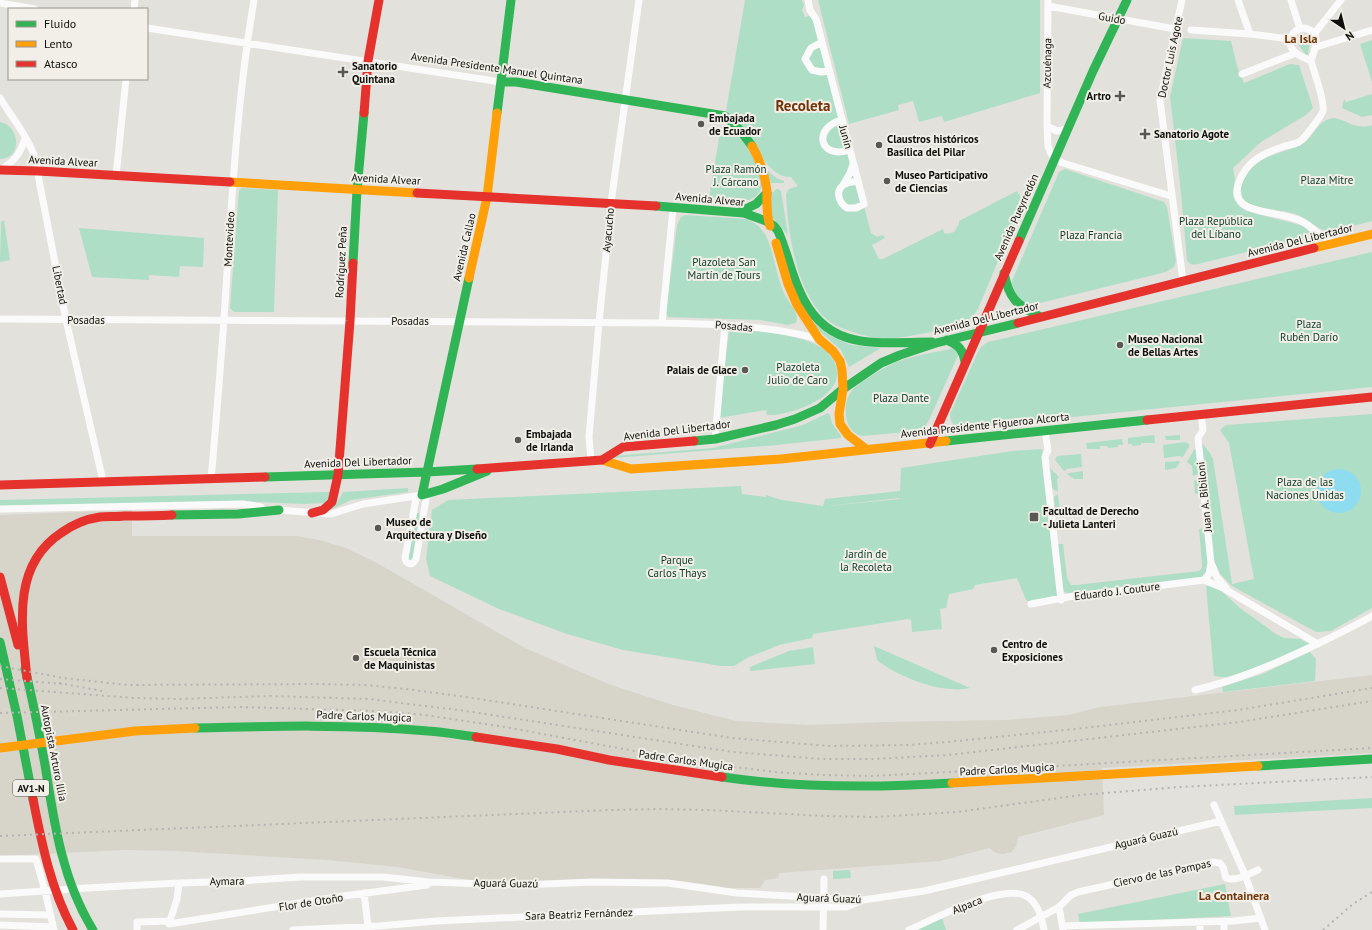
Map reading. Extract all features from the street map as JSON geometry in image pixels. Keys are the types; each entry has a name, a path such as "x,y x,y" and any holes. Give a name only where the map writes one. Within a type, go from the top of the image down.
{"main road":[{"name":"Rodríguez Peña","path":"312,513 323,510 332,502 338,475 350,321 357,190 368,61 379,0"},
{"name":"Avenida Callao","path":"422,495 487,197 511,0"},
{"name":"Avenida Pueyrredón","path":"930,444 1055,158 1127,0"},
{"name":"Avenida Presidente Manuel Quintana","path":"501,82 516,82 725,116 741,131 756,154 766,182 767,193"},
{"name":"Avenida Alvear","path":"0,170 610,203 752,214 777,229 804,302 819,320 830,330 846,337 865,342 936,343"},
{"path":"739,212 756,204 767,193"},
{"path":"767,193 769,223 793,296 805,319 819,339 834,351 842,370 843,389 839,414 840,424 848,435 866,449"},
{"name":"Avenida Del Libertador","path":"0,484 426,472 602,460 623,447 715,439 776,425 804,416 825,404 843,389 881,363 900,355 946,340 1372,234"},
{"path":"1004,273 1009,294 1014,301 1039,316"},
{"path":"946,340 956,344 962,349 965,362"},
{"name":"Avenida Presidente Figueroa Alcorta","path":"602,460 631,468 781,459 908,444 930,444 1372,397"},
{"path":"422,495 443,489 496,468"},
{"path":"27,678 22,608 25,585 35,560 48,542 71,526 100,517 238,514 279,510"},
{"name":"Autopista Arturo Illia","path":"0,577 27,678 59,844 74,895 93,930"},
{"name":"AV1-N","path":"0,642 48,870 57,897 73,930"},
{"path":"0,656 9,683"},
{"name":"Padre Carlos Mugica","path":"0,748 135,731 174,728 276,726 384,728 429,731 557,748 609,760 738,780 861,787 907,786 1372,759"}],"street":[{"name":"Montevideo","path":"211,479 224,320 232,182 246,43 254,0"},
{"name":"Ayacucho","path":"591,461 589,437 610,203 639,0"},
{"name":"Junín","path":"808,0 810,10 816,19 864,204 851,209 842,205 838,194 842,187"},
{"name":"Doctor Luis Agote","path":"1182,0 1160,100 1171,196 1184,281"},
{"path":"1238,0 1250,34"},
{"path":"1291,0 1300,29"},
{"path":"1314,34 1341,0"},
{"path":"0,3 29,8"},
{"name":"Guido","path":"1048,3 1118,19 1175,29"},
{"name":"Azcuénaga","path":"1048,3 1047,126 1050,151 1055,158"},
{"name":"Avenida Presidente Manuel Quintana","path":"148,28 501,82"},
{"path":"1311,61 1296,53 1291,47 1290,39 1294,32 1300,29 1308,29 1317,39 1311,61 1323,104 1324,109 1322,114 1306,137 1299,142 1269,152 1253,160 1240,180 1237,193 1241,202 1249,207 1296,219 1310,226 1324,238 1335,243"},
{"path":"1191,30 1250,34 1290,39"},
{"path":"1316,47 1372,30"},
{"path":"822,42 811,48 806,59 812,70 821,72 829,71"},
{"path":"1242,74 1296,53"},
{"path":"116,176 126,80"},
{"name":"Libertad","path":"0,98 2,107 25,138 35,156 66,320 103,481"},
{"path":"842,120 834,122 827,127 824,134 823,143 828,150 834,152 850,150"},
{"path":"1047,126 1057,131 1068,129"},
{"path":"0,170 13,162 17,157 25,138"},
{"path":"1055,158 1063,162 1171,196"},
{"path":"842,187 850,173 853,162"},
{"path":"842,187 850,183 858,182"},
{"path":"662,323 673,208"},
{"name":"Posadas","path":"0,319 725,324 778,331 819,339"},
{"path":"715,439 725,324"},
{"name":"Juan A. Bibiloni","path":"1201,414 1203,430 1198,438 1211,563 1209,574 1204,580"},
{"path":"1046,431 1048,450 1045,457 1061,600"},
{"path":"0,509 243,504 279,510 334,514 363,504 422,495"},
{"name":"Avenida Callao","path":"422,495 426,499 416,559 413,563 409,564 406,562 405,558 416,499 422,495"},
{"path":"1211,563 1218,577 1229,591"},
{"path":"1204,580 1229,591 1318,644"},
{"name":"Eduardo J. Couture","path":"1031,604 1061,600 1068,597 1204,580"},
{"path":"1195,690 1222,684 1284,660 1372,616"},
{"path":"1214,805 1245,875 1261,918 1263,929"},
{"name":"Aguará Guazú","path":"453,882 521,885 592,882 668,883 737,893 863,900 924,891 1221,821"},
{"path":"0,859 36,859 53,929 0,925"},
{"name":"Ciervo de las Pampas","path":"1059,907 1070,895 1078,892 1213,862 1220,862 1224,868 1226,878 1229,880 1258,870"},
{"name":"Aymara","path":"0,894 179,883 320,877 383,877 429,882 453,882"},
{"path":"823,930 824,879"},
{"name":"Flor de Otoño","path":"137,930 137,922 170,923 364,893 453,882"},
{"path":"170,923 177,899 179,883"},
{"path":"364,893 368,926"},
{"name":"Alpaca","path":"909,930 980,899 1007,893 1019,893 1027,896 1041,916"},
{"name":"Sara Beatriz Fernández","path":"293,930 368,926 378,928 436,921 732,908 846,907 863,900"},
{"path":"1017,930 1059,907 1063,928 1131,927 1261,918"},
{"path":"0,914 50,915"},
{"path":"1041,916 1044,930"},
{"path":"1224,921 1224,930"},
{"path":"1200,922 1200,930"}],"shaded area":[{"path":"132,510 132,536 297,536 319,540 346,548 377,563 525,648 611,685 673,705 736,721 810,725 1006,720 1068,715 1100,707 1372,675 1372,753 1102,768 1104,815 1018,837 1017,844 1012,852 1003,854 996,853 989,848 940,861 779,873 778,878 765,880 760,888 729,888 683,881 603,879 496,885 398,867 327,860 176,851 125,850 0,856 0,515"}],"green space":[{"path":"745,0 802,0 804,5 802,10 805,17 813,15 816,19 871,233 877,237 883,235 885,238 872,245 879,259 883,259 943,229 944,233 947,234 954,232 959,224 959,221 1017,191 1023,201 978,309 969,319 962,323 935,331 906,337 875,338 859,334 832,323 826,319 816,307 807,293 801,277 796,261 789,226 786,194 789,189 798,186 791,177 783,176 775,172 769,166 762,158 742,126 726,111"},
{"path":"818,0 1040,0 1040,93 944,122 942,116 919,122 913,101 898,105 899,110 849,124"},
{"name":"Plaza República del Líbano","path":"1183,38 1231,41 1237,66 1244,83 1290,64 1299,65 1313,108 1306,115 1261,142 1233,168 1235,179 1233,193 1234,199 1240,207 1246,211 1304,226 1309,231 1309,234 1304,238 1198,264 1191,264 1188,262 1170,97"},
{"path":"1304,38 1309,42 1308,54 1306,55 1298,44 1300,39"},
{"path":"1372,40 1372,82 1360,44"},
{"path":"1372,94 1372,115 1362,117 1342,108 1344,99 1346,102"},
{"name":"Plaza Mitre","path":"1334,118 1357,126 1372,125 1372,221 1330,232 1321,229 1295,214 1258,207 1244,200 1241,186 1246,176 1257,163 1270,156 1300,145 1309,139 1323,122"},
{"path":"0,122 7,124 12,129 16,142 13,154 7,158 0,159"},
{"name":"Plaza Ramón J. Cárcano","path":"721,127 731,129 738,134 748,148 756,165 761,181 761,187 758,194 749,200 709,197"},
{"path":"762,163 771,174 784,181 784,183 771,183"},
{"name":"Plaza Francia","path":"1065,169 1164,202 1167,207 1176,261 1174,267 1166,272 1032,305 1019,301 1012,281 1059,172"},
{"path":"242,188 278,190 274,312 234,312 230,308 239,190"},
{"path":"776,189 781,191 788,235 772,218 770,195"},
{"name":"Plazoleta San Martín de Tours","path":"685,215 746,219 760,227 766,236 772,251 782,288 797,316 796,323 788,325 760,320 668,317 666,312 677,225 681,217"},
{"path":"4,220 10,260 0,262 1,222"},
{"path":"79,228 204,238 203,267 180,266 179,277 149,275 149,280 92,277"},
{"name":"Plaza Rubén Darío","path":"1372,252 1372,387 963,428 955,426 951,420 950,414 978,352 981,347 988,342"},
{"path":"810,320 831,336 851,345 881,348 849,367 841,350 815,327"},
{"name":"Plazoleta Julio de Caro","path":"731,328 781,334 817,345 829,354 836,366 837,377 833,387 814,402 788,412 767,415 766,410 719,418 729,330"},
{"name":"Plaza Dante","path":"955,348 959,353 925,427 918,431 862,436 855,433 849,426 846,415 846,402 854,388 859,384 882,369 897,362"},
{"path":"828,413 841,438 777,445 613,458 613,456 713,448 803,425"},
{"name":"Plaza de las Naciones Unidas","path":"1372,414 1372,608 1331,631 1316,632 1232,586 1220,574 1213,558 1200,443 1202,443 1213,459 1232,584 1254,579 1229,443 1220,430 1226,425"},
{"path":"1154,435 1155,443 1141,443 1141,445 1132,446 1132,444 1128,444 1128,438"},
{"path":"1180,435 1180,440 1166,440 1165,436"},
{"path":"1122,439 1123,445 1118,445 1118,447 1108,448 1107,446 1100,446 1100,449 1087,449 1086,443"},
{"path":"1185,442 1189,444 1189,447 1182,458 1180,456 1164,458 1163,445"},
{"path":"1042,449 1059,598 1030,602 1026,600 1017,578 975,585 973,589 949,594 946,608 940,609 942,629 912,632 911,620 908,619 813,634 812,638 779,645 747,658 734,666 721,666 623,650 567,634 499,609 430,576 426,559 432,510 448,500 741,486 742,494 766,497 766,495 782,500 823,506 825,499 900,491 901,468 1012,451","holes":["899,498 900,499 828,506"]},
{"path":"1194,450 1196,450 1198,474 1193,476 1192,466 1187,462"},
{"path":"1081,454 1082,467 1067,469 1064,471 1055,460 1057,456"},
{"path":"1165,462 1180,462 1176,468 1165,470"},
{"path":"1050,468 1059,477 1057,479 1058,491 1054,490 1052,487"},
{"path":"1083,471 1083,479 1074,479 1067,474 1069,473"},
{"path":"1194,480 1199,481 1202,493 1195,494"},
{"path":"408,488 408,492 351,500 328,511 337,503 343,492"},
{"path":"330,492 330,498 324,503 304,504 239,501 0,508 0,500"},
{"path":"1058,494 1060,512 1055,512 1054,497"},
{"path":"417,513 421,514 413,559 410,561 408,558"},
{"path":"1206,528 1209,567 1203,577 1068,593 1063,592 1056,544 1063,544 1067,578 1071,585 1076,585 1199,571 1202,568 1202,564 1199,529"},
{"path":"1206,586 1218,588 1240,608 1276,634 1284,638 1300,639 1311,645 1237,677 1214,676"},
{"path":"874,646 970,688 943,688 923,684 913,680 877,660"},
{"path":"813,647 815,664 750,670 750,667 789,651"},
{"path":"1310,652 1316,659 1315,681 1223,692 1222,687 1262,674"},
{"path":"1372,798 1372,808 1235,815 1234,806"},
{"path":"850,870 851,878 833,879 833,871"},
{"path":"1225,884 1231,916 1080,924 1078,914"},
{"path":"942,918 946,930 915,930"}],"water":[{"path":"1210,130 1213,135 1202,141 1199,136"},
{"path":"1339,469 1351,473 1357,479 1361,491 1357,503 1351,509 1339,513 1327,509 1321,503 1317,491 1321,479 1327,473"}],"railway":[{"path":"0,666 63,678 128,685 365,685 466,697 732,738 830,746 908,745 1075,729 1238,710 1372,688"},
{"path":"0,679 64,684"},
{"path":"59,683 102,691"},
{"path":"0,688 135,698 177,699 270,696 370,699 466,711 733,752 822,759 874,759 948,755 1239,722 1372,701"},
{"path":"0,713 241,707 378,711 425,715 505,727 683,760 774,772 824,775 871,776 1372,748"},
{"path":"0,836 609,810 707,810 875,817 957,812 1081,795 1180,787 1372,777"},
{"path":"1323,930 1353,904 1372,892"}],"traffic: fast":[{"path":"497,113 511,0"},
{"path":"1019,241 1093,71 1127,0"},
{"path":"501,82 516,82 725,116 740,130 752,146"},
{"path":"353,263 357,190 364,113"},
{"path":"739,212 756,204 767,193"},
{"path":"656,206 744,213 766,221 774,226 778,231 800,292 811,312 824,326 839,335 856,340 892,343 932,342"},
{"path":"1004,273 1008,289 1015,300 1039,316"},
{"path":"422,495 469,278"},
{"path":"694,441 715,439 776,425 795,419 820,408 843,389 881,363 936,343 1018,323"},
{"path":"947,340 960,348 965,362"},
{"path":"946,441 1147,420"},
{"path":"265,477 477,469"},
{"path":"422,495 443,489 487,471"},
{"path":"172,515 238,514 279,510"},
{"path":"0,642 17,716 33,799"},
{"path":"25,669 31,693 61,850 74,891 82,911 93,930"},
{"path":"195,728 341,726 434,731 476,737"},
{"path":"1258,766 1372,759"},
{"path":"722,777 751,781 837,786 894,786 952,783"}],"traffic: slow":[{"path":"469,278 487,197 497,113"},
{"path":"752,146 760,162 765,179 767,191 767,213 770,226"},
{"path":"230,182 417,193"},
{"path":"1314,248 1372,234"},
{"path":"776,243 788,284 797,305 819,339 833,351 840,361 843,389 839,414 840,424 848,435 866,449"},
{"path":"602,460 631,469 781,459 946,441"},
{"path":"0,748 135,731 195,728"},
{"path":"952,783 1258,766"}],"traffic: jam":[{"path":"364,113 368,61 379,0"},
{"path":"0,170 230,182"},
{"path":"417,193 656,206"},
{"path":"930,444 1019,241"},
{"path":"1018,323 1314,248"},
{"path":"312,513 323,510 332,502 338,475 353,263"},
{"path":"1147,420 1372,397"},
{"path":"477,469 602,460 623,447 694,441"},
{"path":"0,485 265,477"},
{"path":"27,678 23,638 23,599 27,580 34,562 45,547 65,530 90,519 100,517 172,515"},
{"path":"0,577 18,645"},
{"path":"476,737 557,749 609,760 722,777"},
{"path":"33,799 53,883 73,930"}],"place":[{"name":"Sanatorio Quintana","path":"343,72"},
{"name":"Artro","path":"1120,96"},
{"name":"Embajada de Ecuador","path":"701,124"},
{"name":"Sanatorio Agote","path":"1145,134"},
{"name":"Claustros históricos Basílica del Pilar","path":"879,145"},
{"name":"Museo Participativo de Ciencias","path":"887,181"},
{"name":"Museo Nacional de Bellas Artes","path":"1120,345"},
{"name":"Palais de Glace","path":"745,370"},
{"name":"Embajada de Irlanda","path":"518,440"},
{"name":"Facultad de Derecho - Julieta Lanteri","path":"1034,517"},
{"name":"Museo de Arquitectura y Diseño","path":"378,528"},
{"name":"Centro de Exposiciones","path":"994,650"},
{"name":"Escuela Técnica de Maquinistas","path":"356,658"}],"district":[{"name":"La Isla","path":"1301,38"},
{"name":"Recoleta","path":"803,105"},
{"name":"La Containera","path":"1234,895"}],"park label":[{"name":"Jardín de la Recoleta","path":"866,560"},
{"name":"Parque Carlos Thays","path":"677,566"}]}
